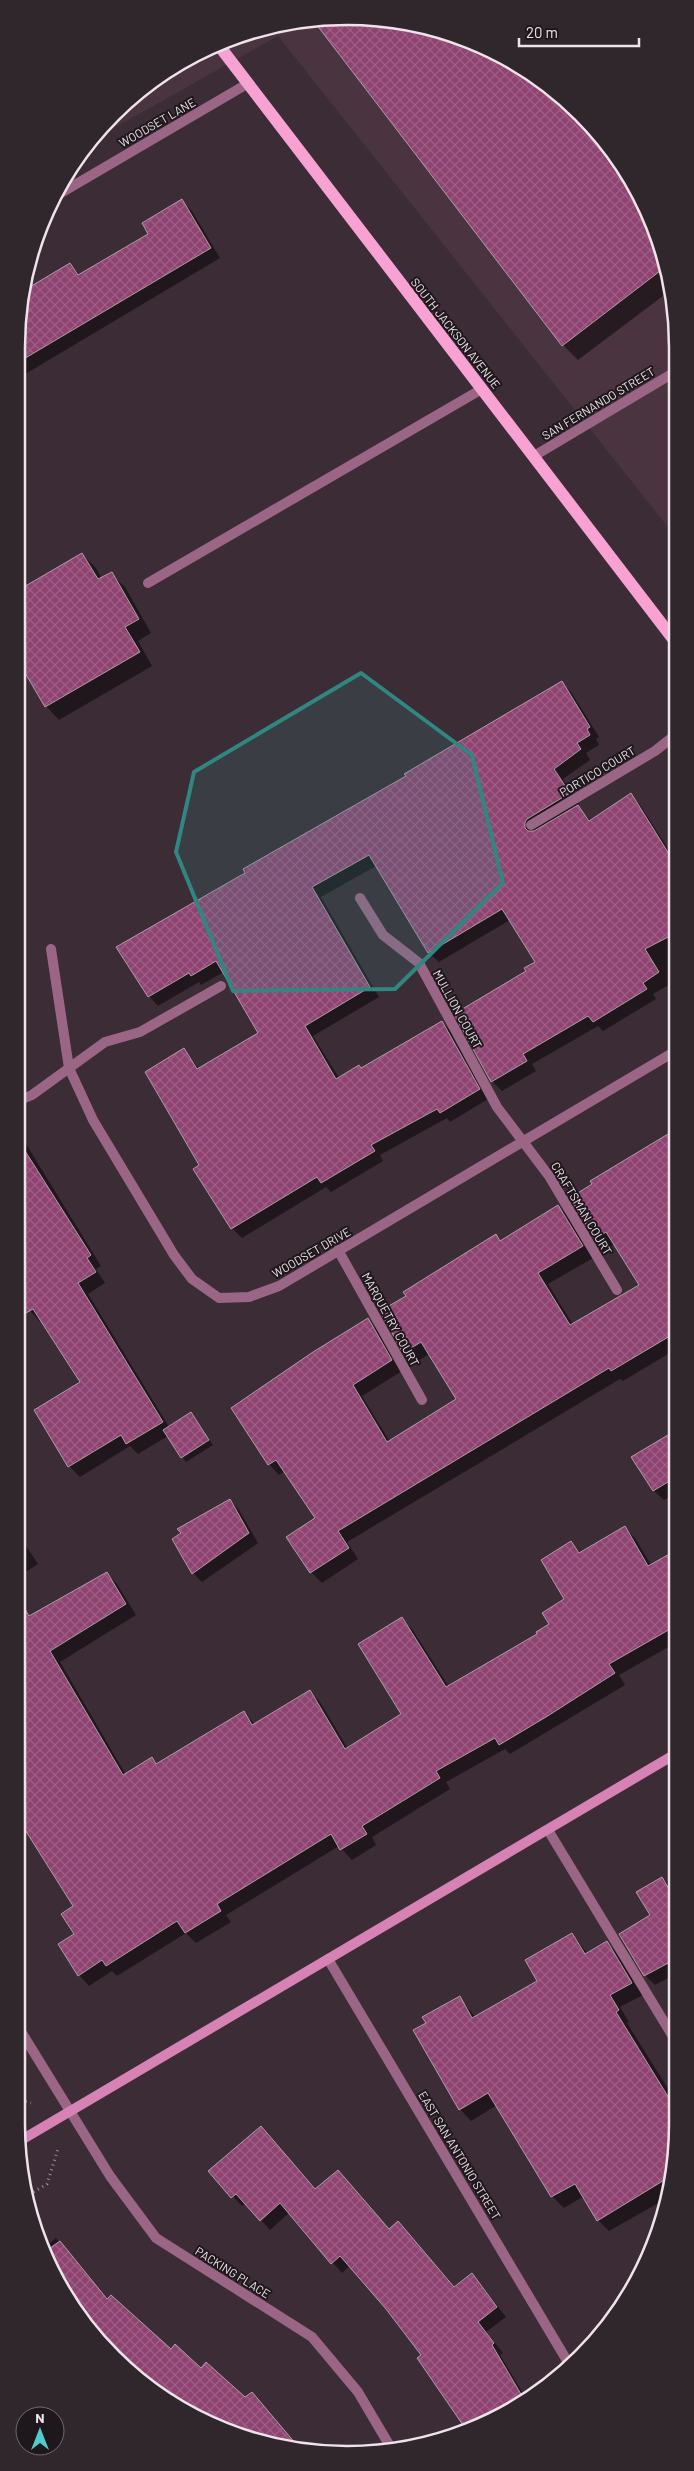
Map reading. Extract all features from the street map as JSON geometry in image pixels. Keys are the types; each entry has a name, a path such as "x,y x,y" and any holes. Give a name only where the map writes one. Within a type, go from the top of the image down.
{"main road":[{"name":"SOUTH JACKSON AVENUE","path":"223,51 669,633"},
{"path":"26,2138 669,1758"}],"street":[{"name":"WOODSET LANE","path":"66,190 247,84"},
{"name":"SAN FERNANDO STREET","path":"534,456 669,376"},
{"path":"148,583 482,389"},
{"name":"PORTICO COURT","path":"531,824 655,751 669,740"},
{"name":"MULLION COURT","path":"360,898 383,935 419,963 497,1107 523,1141"},
{"name":"WOODSET DRIVE","path":"51,949 69,1068 92,1120 174,1255 192,1279 219,1298 249,1298 279,1286 669,1055"},
{"path":"25,1098 32,1095 105,1042 140,1032 221,986"},
{"name":"CRAFTSMAN COURT","path":"523,1141 549,1176 617,1290"},
{"name":"MARQUETRY COURT","path":"338,1250 422,1400"},
{"path":"548,1830 669,2030"},
{"name":"EAST SAN ANTONIO STREET","path":"328,1959 566,2360"},
{"name":"PACKING PLACE","path":"25,2038 110,2176 156,2238 312,2337 358,2392 388,2443"}],"path":[{"path":"32,2193 48,2184 69,2112"}],"highlighted area":[{"path":"361,673 472,755 503,883 395,989 233,991 176,852 194,772"}],"shaded area":[{"path":"347,25 410,31 451,42 489,58 518,74 621,178 636,205 652,243 663,284 668,326 669,528 278,36 108,131 135,105 168,79 205,58 243,42 284,31 305,28"}],"building":[{"path":"347,25 410,31 451,42 489,58 526,79 559,105 575,119 615,168 636,205 652,243 660,271 562,346 318,27"},
{"path":"182,199 211,248 25,358 26,326 31,286 70,263 78,275 148,234 142,223"},
{"path":"82,553 98,579 112,572 139,619 125,627 140,652 45,707 25,673 25,586"},
{"path":"562,681 590,727 587,729 590,735 577,743 581,749 554,769 570,793 527,819 525,828 528,831 534,831 578,805 589,821 631,793 669,854 669,937 645,949 659,972 643,983 647,989 593,1022 588,1016 523,1054 527,1061 491,1082 454,1014 526,971 524,968 535,962 502,909 428,953 369,855 312,887 370,987 305,1026 336,1079 359,1065 361,1068 442,1021 480,1089 440,1113 437,1109 371,1145 375,1151 321,1183 317,1177 231,1229 193,1169 199,1165 145,1072 184,1048 197,1069 258,1033 216,961 191,976 189,973 148,997 116,947 245,873 243,869 406,776 404,774"},
{"path":"669,1133 669,1337 611,1371 609,1368 338,1531 349,1548 310,1573 286,1537 315,1518 276,1460 268,1465 231,1408 313,1352 368,1318 392,1360 353,1385 387,1442 456,1399 421,1342 403,1353 380,1311 406,1296 403,1292 496,1234 500,1241 558,1205 583,1246 538,1273 570,1325 639,1285 606,1232 595,1239 570,1198 592,1184 590,1181"},
{"path":"25,1151 91,1255 87,1258 96,1272 78,1283 163,1422 126,1444 121,1435 68,1467 34,1410 80,1382 33,1309 25,1314"},
{"path":"191,1412 209,1440 181,1458 163,1430"},
{"path":"669,1434 669,1481 653,1491 631,1457"},
{"path":"230,1499 249,1533 192,1574 172,1539 181,1533 177,1529"},
{"path":"625,1526 648,1566 669,1554 669,1630 609,1664 615,1673 546,1717 499,1745 495,1738 436,1771 440,1778 362,1826 367,1834 340,1850 331,1834 217,1904 221,1911 185,1933 177,1921 106,1966 102,1960 78,1976 58,1944 74,1934 61,1914 73,1906 25,1830 25,1609 29,1616 107,1572 126,1604 50,1651 123,1775 152,1757 156,1764 244,1711 252,1725 310,1690 345,1749 401,1714 358,1644 402,1617 446,1687 537,1634 536,1632 549,1624 542,1613 564,1599 541,1560 571,1541 579,1553"},
{"path":"662,1877 669,1889 669,1963 644,1976 619,1934 650,1915 636,1892"},
{"path":"572,1933 585,1954 607,1941 632,1983 610,1995 619,2010 616,2012 669,2098 668,2145 664,2180 597,2221 575,2184 551,2197 488,2093 459,2110 413,2030 426,2023 422,2017 460,1996 472,2018 537,1981 525,1960"},
{"path":"261,2126 315,2189 338,2170 389,2229 398,2221 454,2287 472,2273 497,2307 478,2322 494,2343 492,2345 521,2395 489,2413 462,2424 417,2358 421,2355 386,2309 340,2256 331,2264 280,2203 260,2221 236,2194 231,2198 208,2171"},
{"path":"60,2241 107,2299 111,2295 171,2349 175,2344 201,2368 206,2362 245,2397 252,2392 294,2441 243,2429 205,2413 168,2392 151,2379 119,2352 92,2320 68,2285 50,2248"}]}
